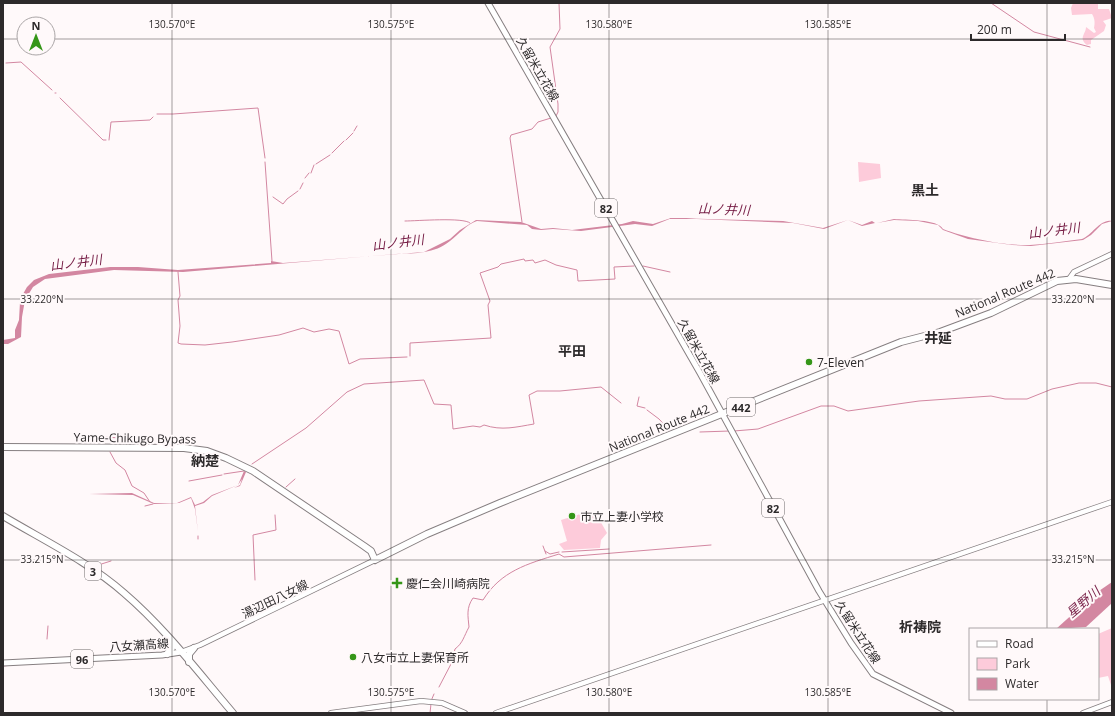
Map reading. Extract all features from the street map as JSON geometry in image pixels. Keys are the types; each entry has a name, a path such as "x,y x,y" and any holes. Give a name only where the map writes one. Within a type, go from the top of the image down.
{"highway":[{"name":"National Route 442","path":"375,560 453,522 901,342 940,332 991,313 1049,284 1069,279 1112,285"},
{"name":"Yame-Chikugo Bypass","path":"3,447 184,448 208,451 253,471 364,546 371,552 375,560"},
{"name":"3","path":"3,516 94,571 124,592 147,614 181,652 232,713"},
{"path":"167,654 172,648 171,641"},
{"path":"189,662 189,654 194,648"}],"main road":[{"name":"久留米立花線","path":"488,3 723,413 775,511 825,601 851,644 873,674 951,713"},
{"name":"八女瀬高線","path":"3,662 167,654 181,652"}],"street":[{"path":"1069,279 1074,272 1112,254"},
{"path":"496,713 1112,502"},
{"name":"湯辺田八女線","path":"181,652 194,648 375,560"},
{"path":"331,713 431,701 442,703 464,713"},
{"path":"1083,713 1112,702"}],"green space":[{"path":"1073,3 1098,3 1098,9 1109,9 1112,18 1103,21 1106,25 1104,31 1091,40 1091,44 1087,45 1084,43 1083,38 1086,27 1094,33 1096,32 1094,28 1093,16 1092,14 1072,15 1071,8"},
{"path":"858,162 880,164 881,178 859,182"},
{"path":"590,511 599,519 607,533 601,540 600,548 564,550 559,544 567,541 561,520"},
{"path":"1112,628 1112,685 1108,676 1099,678 1099,634"}],"water":[{"path":"672,218 652,226 635,224 581,231 553,229 541,230 532,229 527,225 477,221 438,248 424,252 450,239 460,230 476,220 521,222 541,229 553,228 572,230 622,224 633,221 653,224"},
{"path":"674,218 783,221 823,228 848,220 824,229 793,223"},
{"path":"894,219 913,220 935,223 940,226 943,229 986,241 1020,245 1043,244 1082,239 1100,224 1112,221 1102,224 1091,235 1083,240 1031,246 1012,245 968,239 943,230 938,225 918,221 894,220 877,223"},
{"path":"848,220 862,225 872,221 875,223 862,226"},
{"path":"368,256 183,272 114,270 45,279 33,287 25,300 21,337 8,344 3,344 3,340 15,338 15,330 19,320 20,302 27,287 34,280 49,274 110,267 138,267 178,270 271,263 271,261 283,263"},
{"path":"244,471 246,472 240,486 234,488 240,485 242,479 238,485"},
{"path":"238,485 212,496 204,503 195,506 198,532 195,509 191,498 179,503 154,504 133,495 89,494 132,493 154,503 177,503 191,497 195,505 203,502 212,495"},
{"name":"星野川","path":"1112,582 1112,603 1086,627 1057,628 1096,593"}],"waterway":[{"path":"556,116 558,112 558,104 550,47 560,29 559,3"},
{"path":"991,3 1034,32 1090,47"},
{"path":"3,38 3,50"},
{"path":"6,63 21,62 52,90"},
{"path":"60,98 103,140 106,140"},
{"path":"157,114 258,108 265,158"},
{"path":"109,140 111,122 150,120 153,117"},
{"path":"522,222 510,138 511,135 532,129 538,122 551,118"},
{"path":"354,131 357,126"},
{"path":"346,140 353,133"},
{"path":"332,153 344,141"},
{"path":"316,164 330,155"},
{"path":"265,162 272,261"},
{"path":"311,173 314,165"},
{"path":"305,178 309,173"},
{"path":"300,189 303,183"},
{"path":"273,197 283,204 298,191"},
{"path":"405,221 459,220 470,223"},
{"path":"410,356 410,343 491,338 488,305 490,301 480,273 498,267 501,264 524,259 525,261 533,260 535,263 545,260 556,265 577,270 578,281 615,279 614,267 634,266"},
{"path":"643,266 670,272"},
{"path":"178,272 180,296 178,300 180,326 178,343 205,345 279,335 303,328 314,332 329,329 339,331 349,364 360,359 407,357"},
{"path":"252,464 306,428 347,392 364,384 424,380 434,404 451,405 453,429 473,426 480,427 484,425 497,428 509,428 534,424 529,395 537,391 560,391 601,387 621,403"},
{"path":"734,431 758,429 821,406 834,406 848,411 919,401 991,396 1005,399 1027,399 1052,389 1079,383 1096,383 1112,387"},
{"path":"639,397 637,406 645,408"},
{"path":"647,410 659,419 671,432"},
{"path":"700,432 730,431"},
{"path":"103,439 104,437 137,439"},
{"path":"110,452 116,463 125,470 132,486 144,493 150,502"},
{"path":"224,474 244,471"},
{"path":"189,481 222,475"},
{"path":"286,487 295,479"},
{"path":"145,506 153,504"},
{"path":"255,580 253,535 276,530 275,515"},
{"path":"439,687 451,664 455,649 462,642 469,627 468,609 473,598 483,600 498,582 516,570 536,561 559,554 564,557 711,545"},
{"path":"543,546 546,554"},
{"path":"562,552 609,549"},
{"path":"545,551 550,554 559,552"},
{"path":"95,566 111,561"},
{"path":"47,639 48,626"},
{"path":"3,666 13,665"},
{"path":"431,701 434,694"},
{"path":"430,713 431,704"}],"place":[{"name":"7-Eleven","path":"809,362"},
{"name":"市立上妻小学校","path":"572,516"},
{"name":"慶仁会川崎病院","path":"397,583"},
{"name":"八女市立上妻保育所","path":"353,657"}],"district":[{"name":"黒土","path":"925,189"},
{"name":"井延","path":"938,337"},
{"name":"平田","path":"572,350"},
{"name":"納楚","path":"205,460"},
{"name":"祈祷院","path":"920,626"}],"water label":[{"name":"山ノ井川","path":"724,209"},
{"name":"山ノ井川","path":"1054,230"},
{"name":"山ノ井川","path":"398,242"},
{"name":"山ノ井川","path":"76,262"}]}
